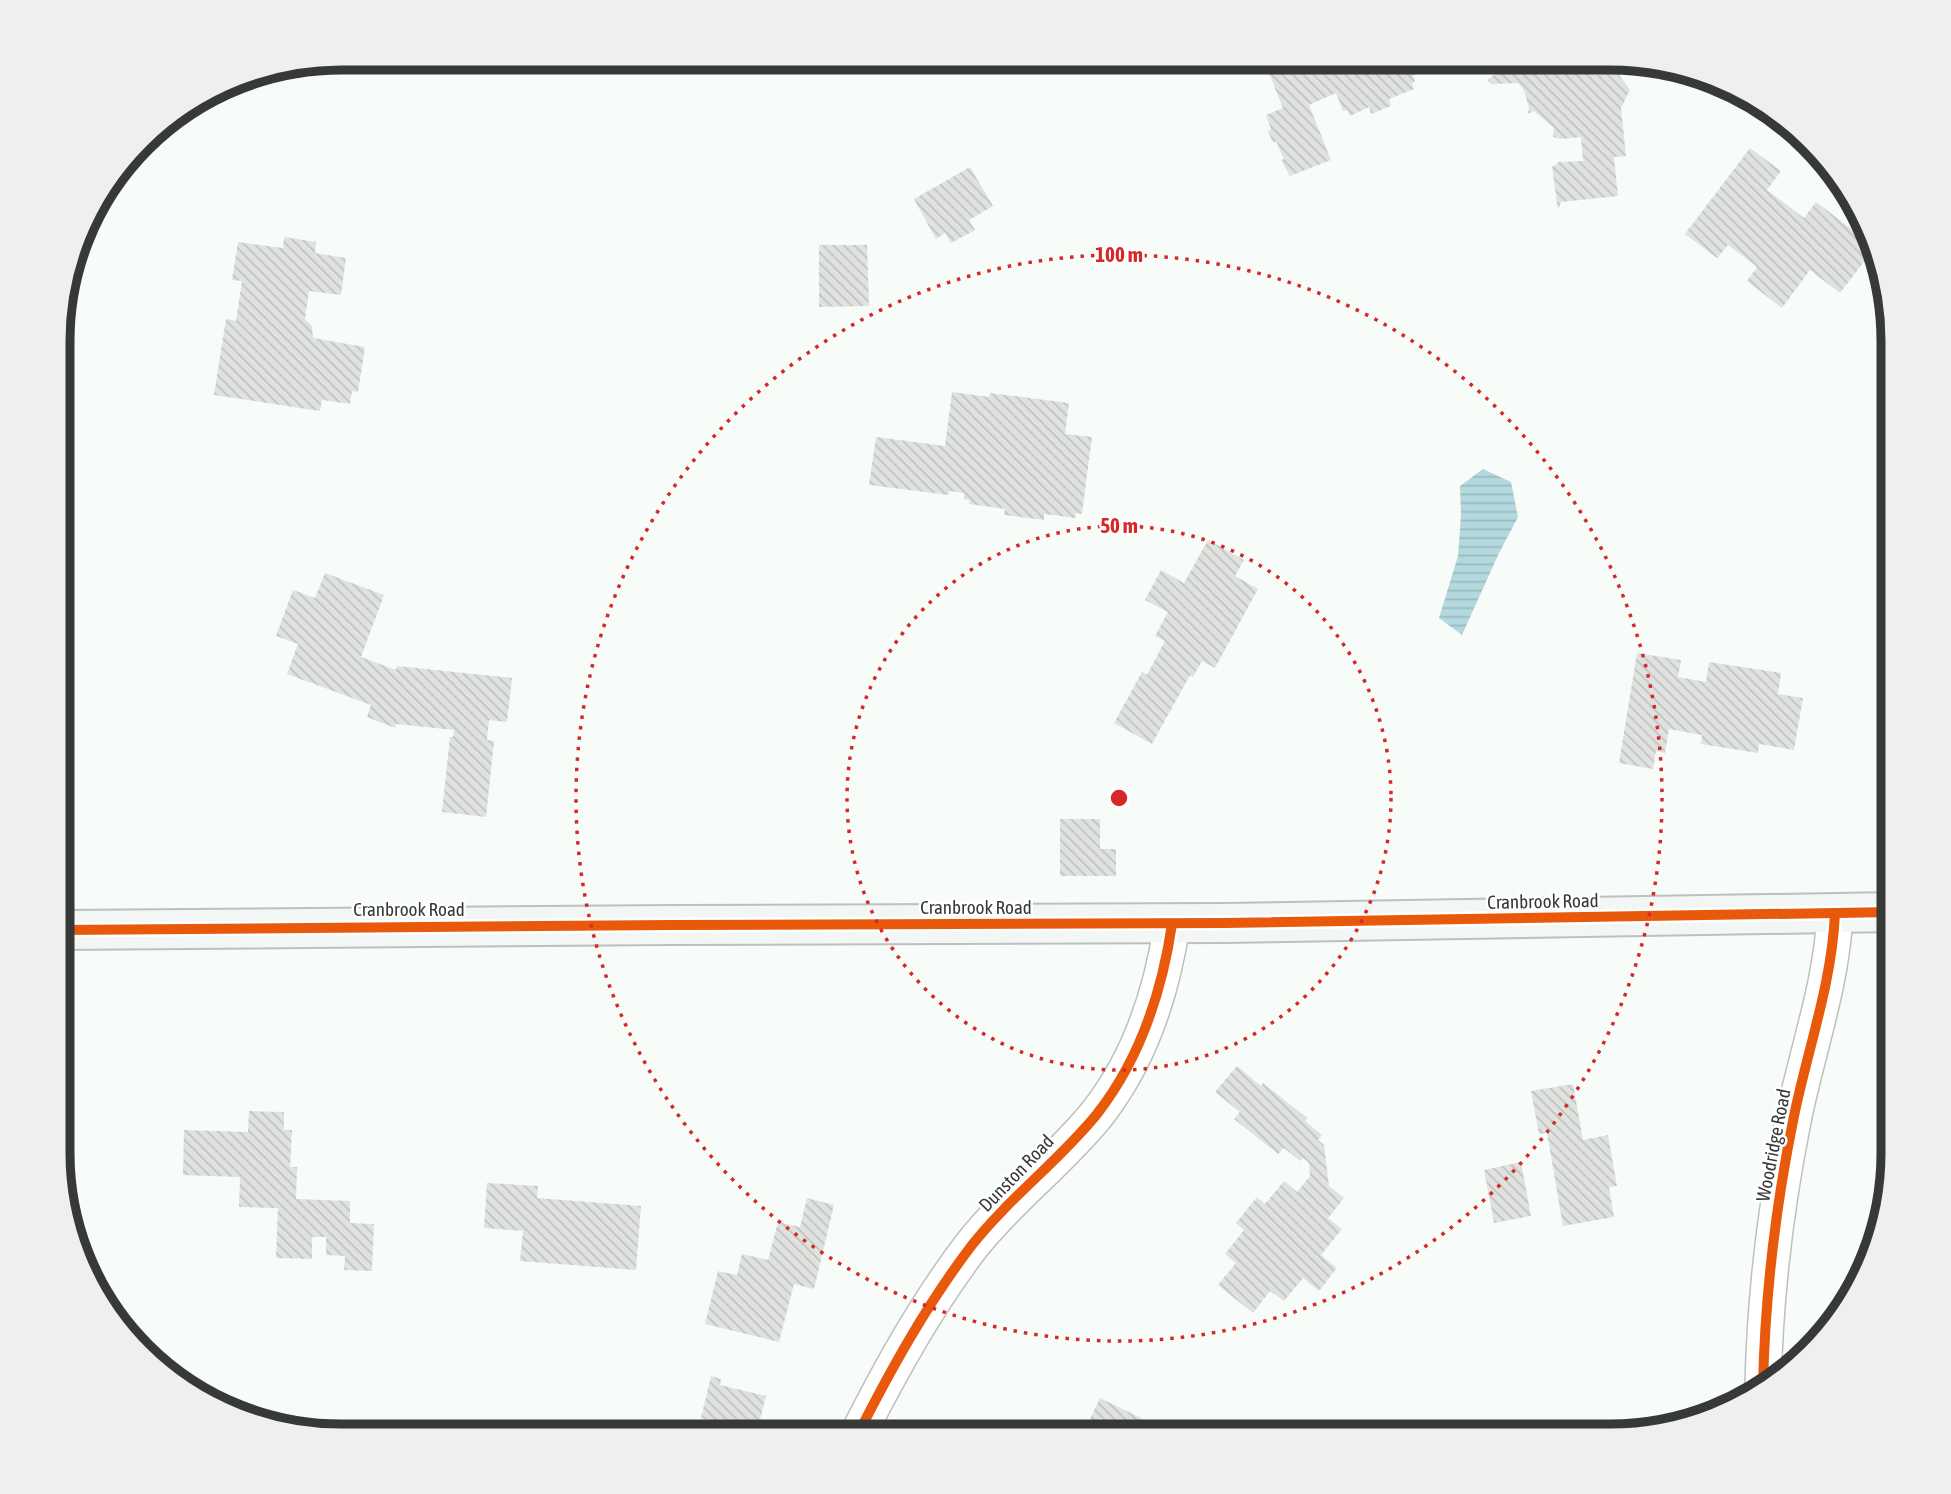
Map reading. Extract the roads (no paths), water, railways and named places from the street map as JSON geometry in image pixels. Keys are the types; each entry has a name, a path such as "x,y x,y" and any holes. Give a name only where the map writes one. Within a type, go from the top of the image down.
{"street":[{"name":"Cranbrook Road","path":"70,930 1172,923 1881,912"},
{"name":"Woodridge Road","path":"1764,1376 1771,1272 1781,1190 1794,1115 1828,979 1834,946 1835,913"},
{"name":"Dunston Road","path":"864,1424 915,1329 966,1254 1000,1212 1097,1113 1118,1082 1139,1044 1153,1007 1165,968 1172,923"}],"water":[{"path":"1483,469 1511,482 1518,517 1462,635 1439,618 1458,556 1460,486"}]}
